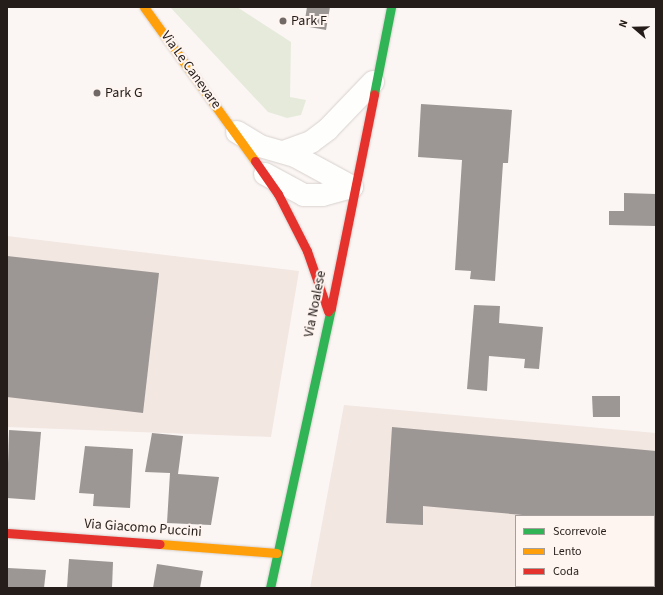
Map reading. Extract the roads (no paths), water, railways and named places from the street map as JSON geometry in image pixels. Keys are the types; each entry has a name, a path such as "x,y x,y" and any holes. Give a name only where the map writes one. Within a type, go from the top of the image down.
{"street":[{"name":"Via Le Canevare","path":"144,7 237,132 265,174 307,252 328,311"},
{"name":"Via Noalese","path":"383,7 384,24"},
{"name":"Via Noalese","path":"270,588 328,311 384,24 391,7"},
{"path":"286,152 310,142 328,130 373,82"},
{"name":"Via Le Canevare","path":"237,132 260,146 286,152 352,187"},
{"name":"Via Le Canevare","path":"265,174 304,195 322,195 352,187"},
{"name":"Via Giacomo Puccini","path":"7,533 277,553"}],"place":[{"name":"Park F","path":"283,21"},
{"name":"Park G","path":"97,93"}]}
